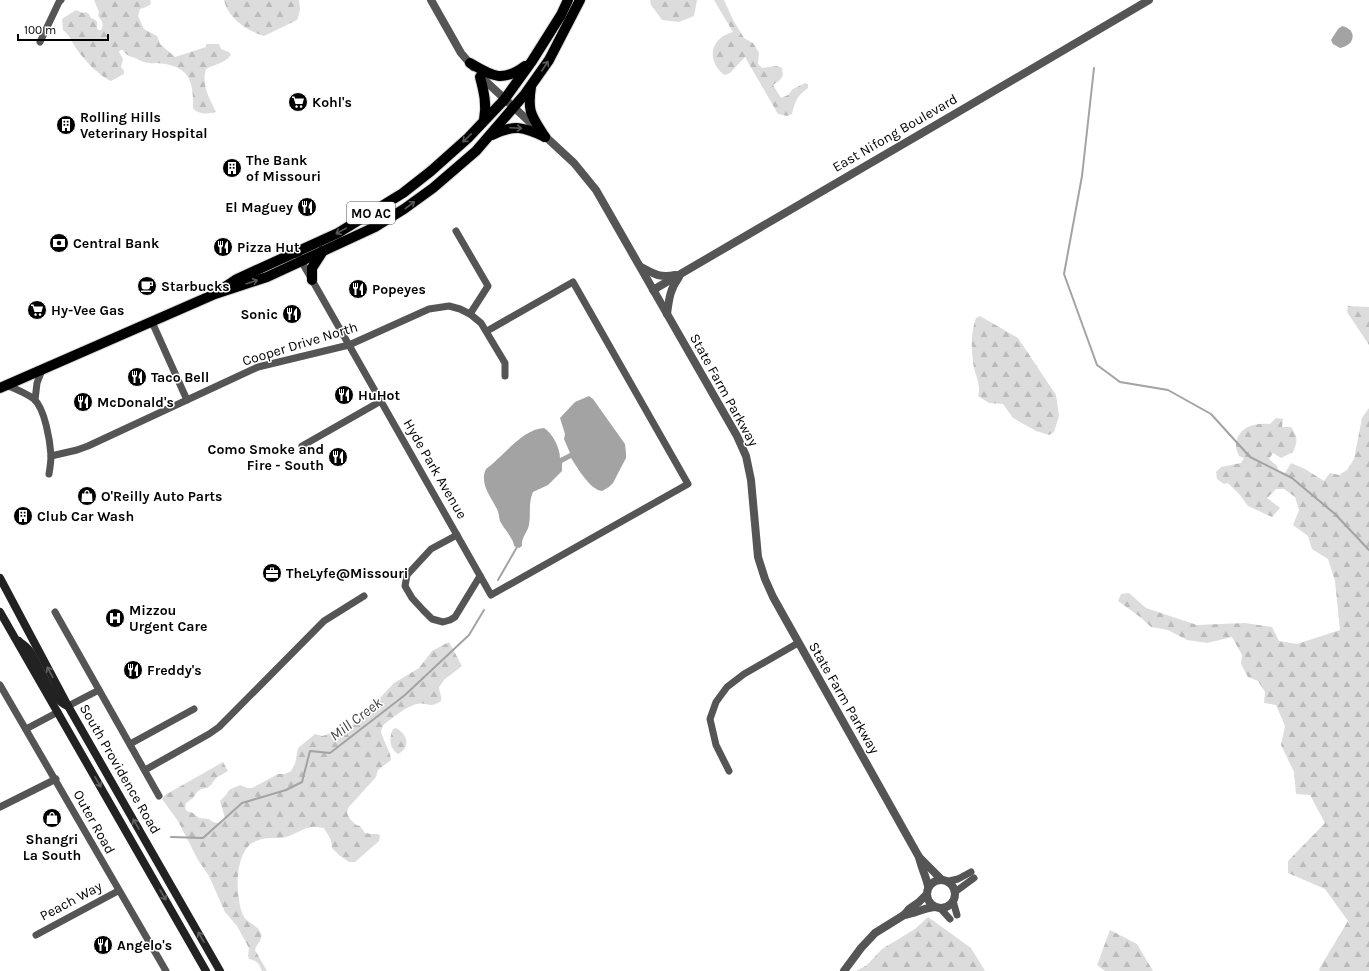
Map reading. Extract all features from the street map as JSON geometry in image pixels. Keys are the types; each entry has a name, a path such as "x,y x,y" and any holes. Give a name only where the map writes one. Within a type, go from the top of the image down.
{"main road":[{"name":"MO AC","path":"3,387 215,294 268,277 298,256 403,193 431,171 463,142 504,100 532,61 561,15 568,0"},
{"name":"MO AC","path":"298,256 324,250 375,227 404,209 457,168 488,137 531,86 549,60 580,0"},
{"path":"470,63 490,75 500,76 510,75 519,71 532,61"},
{"path":"480,77 486,102 484,121"},
{"path":"531,86 529,108 531,115 545,137"},
{"path":"488,137 509,128 518,127 530,130 545,137"},
{"path":"312,280 311,273 314,264 324,250"},
{"name":"South Providence Road","path":"0,578 68,706 220,971"},
{"name":"South Providence Road","path":"0,612 206,971"},
{"path":"15,639 28,648 55,696 64,705 68,706"},
{"path":"58,712 66,714 98,768 108,775"}],"street":[{"path":"40,42 59,2 62,0"},
{"name":"State Farm Parkway","path":"431,0 462,53 480,77 574,163 596,190 737,436 746,456 751,480 758,556 772,596 919,857 928,886"},
{"name":"East Nifong Boulevard","path":"654,290 1149,0"},
{"path":"456,231 488,286 470,314 481,323 487,331 505,363 505,376"},
{"name":"Hyde Park Avenue","path":"298,256 491,595 688,484 573,282 487,331"},
{"path":"640,266 655,274 665,277 682,273"},
{"path":"667,314 670,293 673,285 682,273"},
{"name":"Cooper Drive North","path":"51,456 77,450 258,367 349,345 429,309 449,306 470,314"},
{"path":"152,322 187,400"},
{"path":"42,370 37,382 35,400 45,421 51,456 49,474"},
{"path":"3,387 21,392 35,400"},
{"path":"302,446 381,401"},
{"path":"457,535 431,549 407,574 405,586 412,598 432,619 443,622 455,617 480,576"},
{"path":"145,770 219,727 324,621 364,596"},
{"path":"55,612 159,796"},
{"path":"729,771 716,745 710,719 716,702 727,687 744,674 798,643"},
{"name":"Outer Road","path":"0,685 56,779 118,891 166,971"},
{"path":"68,706 99,690"},
{"path":"130,744 194,709"},
{"path":"26,729 58,712"},
{"path":"0,807 56,779"},
{"name":"State Farm Parkway","path":"919,857 945,880"},
{"path":"844,971 875,933 904,915 926,895 928,886 932,882 958,879 972,875 955,892 953,901 954,917 929,902 926,895"},
{"path":"945,880 954,888 955,892"},
{"name":"Peach Way","path":"36,935 118,891"},
{"path":"904,915 914,914 925,908 945,908 953,901"}],"green space":[{"path":"94,0 150,0 151,4 140,9 138,16 144,29 157,36 160,44 175,57 206,47 206,44 219,44 221,49 229,52 231,55 228,58 219,64 206,69 205,86 216,112 201,113 195,110 193,108 192,89 187,75 182,70 167,64 144,62 128,56 123,50 120,50 119,52 123,59 121,67 124,74 111,81 96,71 81,55 69,36 63,30 62,19 76,10 83,13 85,12 96,21 98,30 101,30 102,23 98,16 99,12"},
{"path":"224,0 299,0 300,10 297,20 264,36 251,31 239,23 226,7"},
{"path":"650,0 697,0 694,16 679,22 662,20 651,5"},
{"path":"714,0 724,0 733,20 744,38 753,43 759,53 758,64 762,68 777,66 782,68 783,75 780,80 773,85 781,98 788,95 793,89 805,83 808,84 808,88 797,99 792,114 787,116 778,114 745,57 730,73 724,75 718,69 713,56 715,44 725,35 733,32"},
{"path":"1348,306 1369,307 1369,345 1347,312"},
{"path":"980,316 1018,338 1056,395 1059,416 1054,432 1049,435 1036,431 1013,418 1003,404 989,403 978,396 979,388 973,362 972,340 976,318"},
{"path":"1369,408 1369,971 1320,971 1319,969 1348,921 1325,889 1288,873 1288,861 1325,823 1310,795 1296,794 1294,772 1281,745 1285,726 1276,705 1264,703 1265,692 1258,681 1248,677 1241,664 1242,655 1232,637 1207,643 1187,640 1168,630 1151,627 1118,601 1121,594 1129,593 1146,608 1197,625 1245,623 1272,627 1279,641 1297,644 1340,630 1335,581 1328,559 1312,549 1308,536 1293,525 1299,510 1295,497 1284,489 1276,489 1267,498 1280,508 1272,517 1248,506 1228,483 1224,484 1217,479 1216,472 1221,467 1241,463 1244,458 1239,456 1236,446 1240,433 1244,429 1253,425 1270,424 1276,418 1283,419 1282,427 1291,427 1296,439 1296,445 1293,452 1281,458 1273,453 1269,459 1277,466 1278,471 1285,473 1291,463 1305,469 1324,481 1330,473 1339,475 1347,470 1354,459 1362,418"},
{"path":"449,642 462,666 445,679 439,687 441,701 434,705 413,705 389,720 383,726 381,732 391,760 378,770 376,777 348,808 347,813 350,819 356,825 360,826 365,833 378,834 380,836 379,841 355,862 349,862 332,848 331,840 324,828 308,828 281,838 261,839 247,847 243,855 238,876 240,907 245,918 260,931 261,938 255,950 267,971 262,971 258,963 249,959 249,948 237,926 225,912 209,876 198,860 178,821 162,799 165,795 223,762 228,771 216,778 207,788 201,789 197,792 193,798 186,803 185,808 187,811 193,813 199,818 209,819 216,823 223,822 225,818 220,801 229,790 240,785 247,788 252,788 278,774 285,774 291,771 295,764 298,748 315,734 322,736 341,727 352,725 361,718 394,683 419,668 432,651"},
{"path":"396,728 403,734 406,741 405,748 398,754 391,746 390,739 393,729"},
{"path":"928,917 971,948 985,971 856,971 867,965 882,949 915,929"},
{"path":"1110,930 1137,944 1153,971 1105,971 1097,965"}],"shaded area":[{"path":"1342,26 1350,30 1353,37 1349,44 1340,48 1333,44 1331,40 1338,29"},
{"path":"589,396 593,399 625,444 626,458 613,483 602,491 597,490 588,482 571,458 562,463 562,471 548,485 533,492 529,525 522,540 522,546 519,548 514,546 511,537 500,521 498,511 485,485 484,474 486,469 520,438 528,433 544,428 555,442 559,450 560,458 570,453 564,439 565,434 560,418 575,402"}],"waterway":[{"path":"1094,68 1082,176 1064,274 1097,365 1120,382 1168,390 1211,414 1250,457 1292,478 1335,514 1369,550"},
{"name":"Mill Creek","path":"498,580 517,547"},
{"name":"Mill Creek","path":"171,837 203,838 242,803 286,790 302,782 310,751 330,753 405,695 469,635 484,610"}],"place":[{"name":"Kohl's","path":"298,102"},
{"name":"Rolling Hills Veterinary Hospital","path":"66,125"},
{"name":"The Bank of Missouri","path":"232,168"},
{"name":"El Maguey","path":"307,207"},
{"name":"Central Bank","path":"59,243"},
{"name":"Pizza Hut","path":"223,247"},
{"name":"Starbucks","path":"147,286"},
{"name":"Popeyes","path":"358,289"},
{"name":"Hy-Vee Gas","path":"37,310"},
{"name":"Sonic","path":"292,314"},
{"name":"Taco Bell","path":"137,377"},
{"name":"HuHot","path":"344,395"},
{"name":"McDonald's","path":"83,402"},
{"name":"Como Smoke and Fire - South","path":"338,457"},
{"name":"O'Reilly Auto Parts","path":"87,496"},
{"name":"Club Car Wash","path":"23,516"},
{"name":"TheLyfe@Missouri","path":"272,573"},
{"name":"Mizzou Urgent Care","path":"115,618"},
{"name":"Freddy's","path":"133,670"},
{"name":"Shangri La South","path":"52,818"},
{"name":"Angelo's","path":"103,945"}]}
